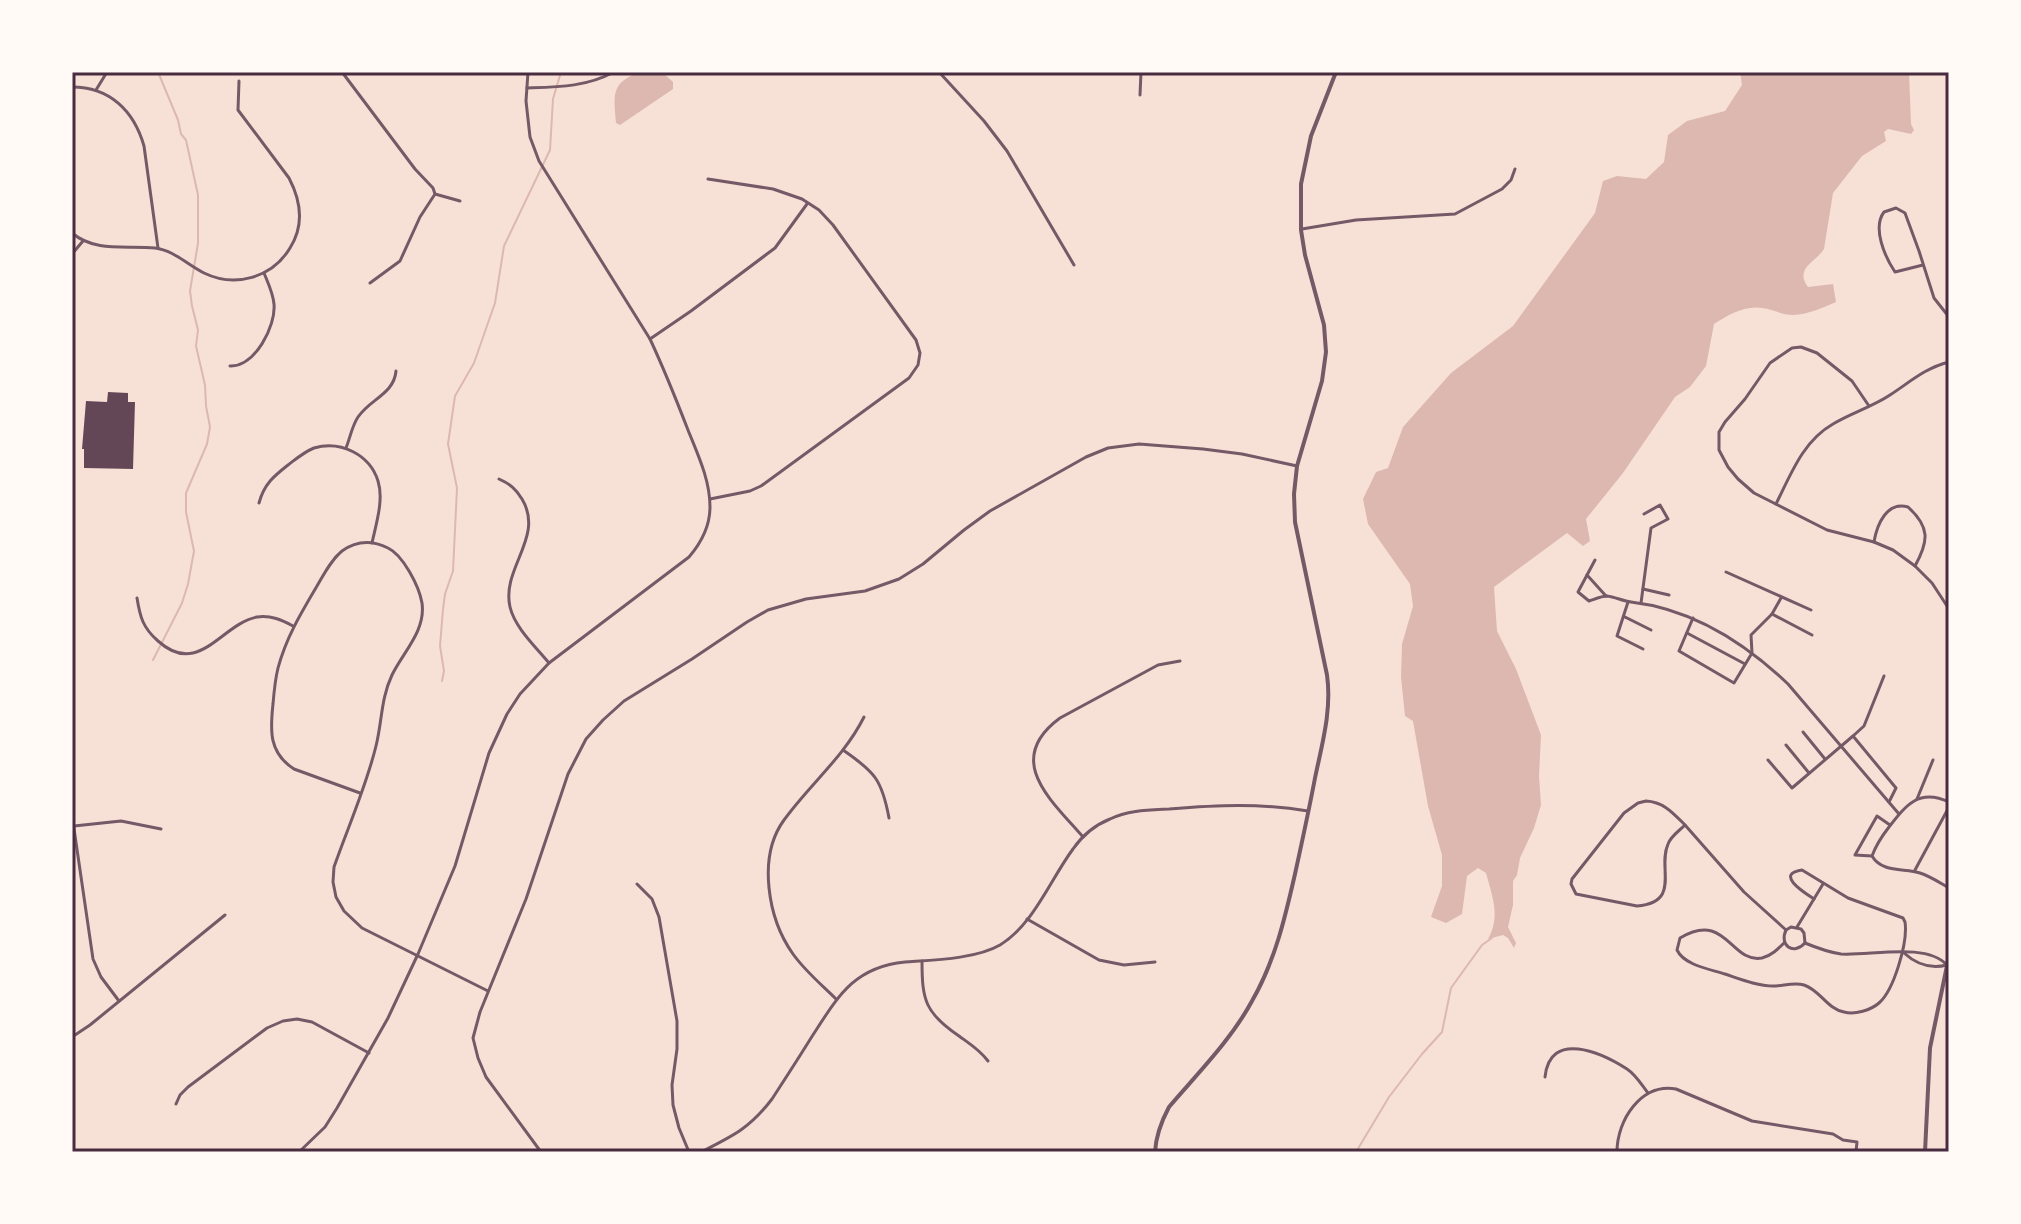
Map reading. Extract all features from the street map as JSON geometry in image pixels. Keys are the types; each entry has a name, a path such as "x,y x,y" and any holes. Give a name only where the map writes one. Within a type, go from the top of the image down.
{"street":[{"path":"96,90 107,72"},
{"path":"342,72 435,194"},
{"path":"299,1152 325,1127 337,1108 369,1053 418,954 455,866 497,731 520,694 549,663 689,557 705,534 708,521 709,499 702,465 665,370 650,339 539,161 530,137 526,101 528,72"},
{"path":"527,88 574,87 614,72"},
{"path":"939,72 1007,151 1074,265"},
{"path":"1140,95 1141,72"},
{"path":"1155,1152 1156,1138 1169,1107 1234,1029 1252,1003 1265,976 1284,924 1329,710 1330,693 1295,522 1294,494 1297,466 1322,381 1326,352 1324,325 1305,255 1300,199 1311,136 1336,72"},
{"path":"72,233 83,241 109,247 158,248 220,279 244,279 264,273 282,259 293,243 299,225 296,191 238,110 239,81"},
{"path":"72,87 96,90 110,96 132,117 144,146 158,248"},
{"path":"1301,230 1356,220 1455,214 1502,189 1511,180 1515,169"},
{"path":"708,179 773,189 819,210 900,316 916,340 920,353 918,365 909,378 761,486 709,499"},
{"path":"435,194 460,201"},
{"path":"370,283 400,261 420,217 435,194"},
{"path":"650,339 775,248 807,203"},
{"path":"1923,265 1895,272 1888,262 1879,231 1878,220 1884,212 1896,208 1905,213 1923,265 1934,298 1949,317"},
{"path":"72,254 83,241"},
{"path":"230,366 239,367 247,361 259,347 272,322 274,302 264,273"},
{"path":"1869,406 1852,381 1811,349 1792,348 1770,363 1725,422 1719,432 1721,456 1738,479 1775,505 1827,530 1893,550 1932,583 1949,609"},
{"path":"1775,505 1798,459 1813,440 1833,424 1887,397 1931,367 1949,362"},
{"path":"346,448 358,417 392,387 396,371"},
{"path":"541,1152 486,1077 473,1038 488,991 526,899 568,774 586,739 603,720 624,701 768,610 806,599 865,591 899,579 990,511 1086,457 1108,448 1139,444 1203,449 1297,466"},
{"path":"259,503 262,490 269,480 303,453 324,446 346,448 365,460 378,482 380,500 372,543"},
{"path":"499,479 518,491 530,520 528,539 510,583 510,607 517,623 549,663"},
{"path":"1641,603 1651,528 1668,519 1660,505 1644,514"},
{"path":"1874,542 1878,526 1890,509 1898,505 1908,507 1926,537 1924,550 1915,566"},
{"path":"360,793 294,769 281,759 273,746 270,728 276,675 282,650 293,626 337,556 353,545 372,543 391,549 402,560 419,592 422,612 418,631 387,686 377,745 334,867 336,897 344,911 362,928 488,991"},
{"path":"1595,560 1578,592 1589,601 1606,596 1669,609 1717,630 1752,653 1788,684 1899,814"},
{"path":"1726,572 1811,610"},
{"path":"1587,575 1606,596"},
{"path":"1643,589 1669,595"},
{"path":"137,598 139,616 152,636 166,648 179,653 191,654 204,650 241,623 255,617 273,617 293,626"},
{"path":"1693,618 1679,651 1734,683 1752,653 1751,635 1772,614 1781,598"},
{"path":"1628,602 1617,636 1643,649"},
{"path":"1772,614 1812,635"},
{"path":"1625,617 1651,630"},
{"path":"1687,633 1745,664"},
{"path":"1083,837 1038,783 1034,760 1041,737 1060,718 1158,665 1180,661"},
{"path":"1768,760 1792,788 1864,726 1884,676"},
{"path":"836,999 804,967 786,943 776,917 767,867 771,845 781,824 855,735 864,717"},
{"path":"1803,732 1825,759"},
{"path":"1853,736 1896,788 1889,802"},
{"path":"1786,745 1809,773"},
{"path":"843,750 865,765 877,778 885,795 889,818"},
{"path":"1917,799 1933,760"},
{"path":"1872,856 1890,825 1907,805 1917,799 1939,798 1949,805 1914,871"},
{"path":"1685,825 1667,846 1664,857 1665,885 1654,901 1637,906 1581,895 1572,889 1572,879 1630,807 1646,801 1661,804 1685,825 1744,892 1786,930"},
{"path":"701,1152 736,1135 761,1114 836,999 851,983 871,970 894,963 987,951 1010,938 1027,919 1072,850 1083,837 1108,819 1137,811 1248,804 1309,811"},
{"path":"72,815 93,959 101,977 119,1001"},
{"path":"1872,856 1855,855 1877,816 1890,825"},
{"path":"74,826 121,821 161,829"},
{"path":"1872,856 1876,862 1892,869 1923,873 1949,888"},
{"path":"1784,943 1768,956 1754,958 1743,954 1727,938 1703,930 1680,938 1677,950 1685,960 1739,979 1764,985 1806,985 1833,1008 1847,1013 1860,1012 1886,995 1904,953 1906,926 1903,918 1848,898 1802,870 1792,874 1793,884 1814,899"},
{"path":"637,884 652,899 659,917 677,1021 673,1105 689,1152"},
{"path":"1797,927 1823,884"},
{"path":"73,1034 225,915"},
{"path":"1027,919 1099,960 1124,965 1155,962"},
{"path":"1797,927 1804,933 1805,943 1795,949 1789,948 1783,936 1786,930 1797,927"},
{"path":"1805,943 1838,954 1916,952 1940,958 1947,965"},
{"path":"1904,953 1912,961 1936,968 1947,965"},
{"path":"1925,1152 1930,1048 1949,956"},
{"path":"922,961 922,989 931,1011 943,1025 977,1048 988,1061"},
{"path":"176,1104 188,1087 267,1028 283,1021 297,1019 312,1022 369,1053"},
{"path":"1545,1077 1548,1064 1555,1055 1569,1048 1582,1048 1627,1069 1648,1093"},
{"path":"1617,1152 1622,1125 1639,1100 1661,1088 1676,1089 1752,1121 1833,1134 1843,1140 1857,1142 1856,1152"}],"shaded area":[{"path":"640,72 662,72 673,82 673,89 620,125 616,123 616,91 623,81"},
{"path":"1740,72 1909,72 1911,124 1914,130 1911,134 1888,129 1884,132 1886,141 1862,156 1833,193 1824,249 1803,275 1808,287 1833,284 1836,302 1793,315 1756,307 1743,309 1714,324 1706,366 1690,387 1675,397 1623,473 1586,519 1590,541 1583,546 1567,533 1494,587 1497,631 1516,669 1541,735 1541,805 1513,881 1513,905 1508,927 1516,943 1514,948 1503,935 1488,939 1494,922 1494,906 1486,873 1478,868 1467,876 1462,914 1446,923 1431,917 1442,886 1442,855 1428,806 1413,721 1405,716 1402,644 1413,606 1410,584 1368,524 1363,499 1376,472 1388,468 1403,427 1451,373 1513,326 1595,213 1603,181 1617,176 1646,179 1664,162 1668,135 1687,121 1725,111 1742,85"}],"building":[{"path":"108,392 128,393 128,402 135,402 133,469 84,468 82,449 86,401 107,402"}],"waterway":[{"path":"153,660 182,603 188,584 194,551 186,512 186,493 207,444 210,427 190,291 198,243 198,195 186,140 158,72"},
{"path":"442,681 444,671 440,646 445,594 453,571 457,488 448,444 455,396 474,363 495,303 504,246 550,150 553,99 561,72"},
{"path":"1356,1152 1389,1097 1442,1032 1451,988 1482,945 1492,938"}]}
